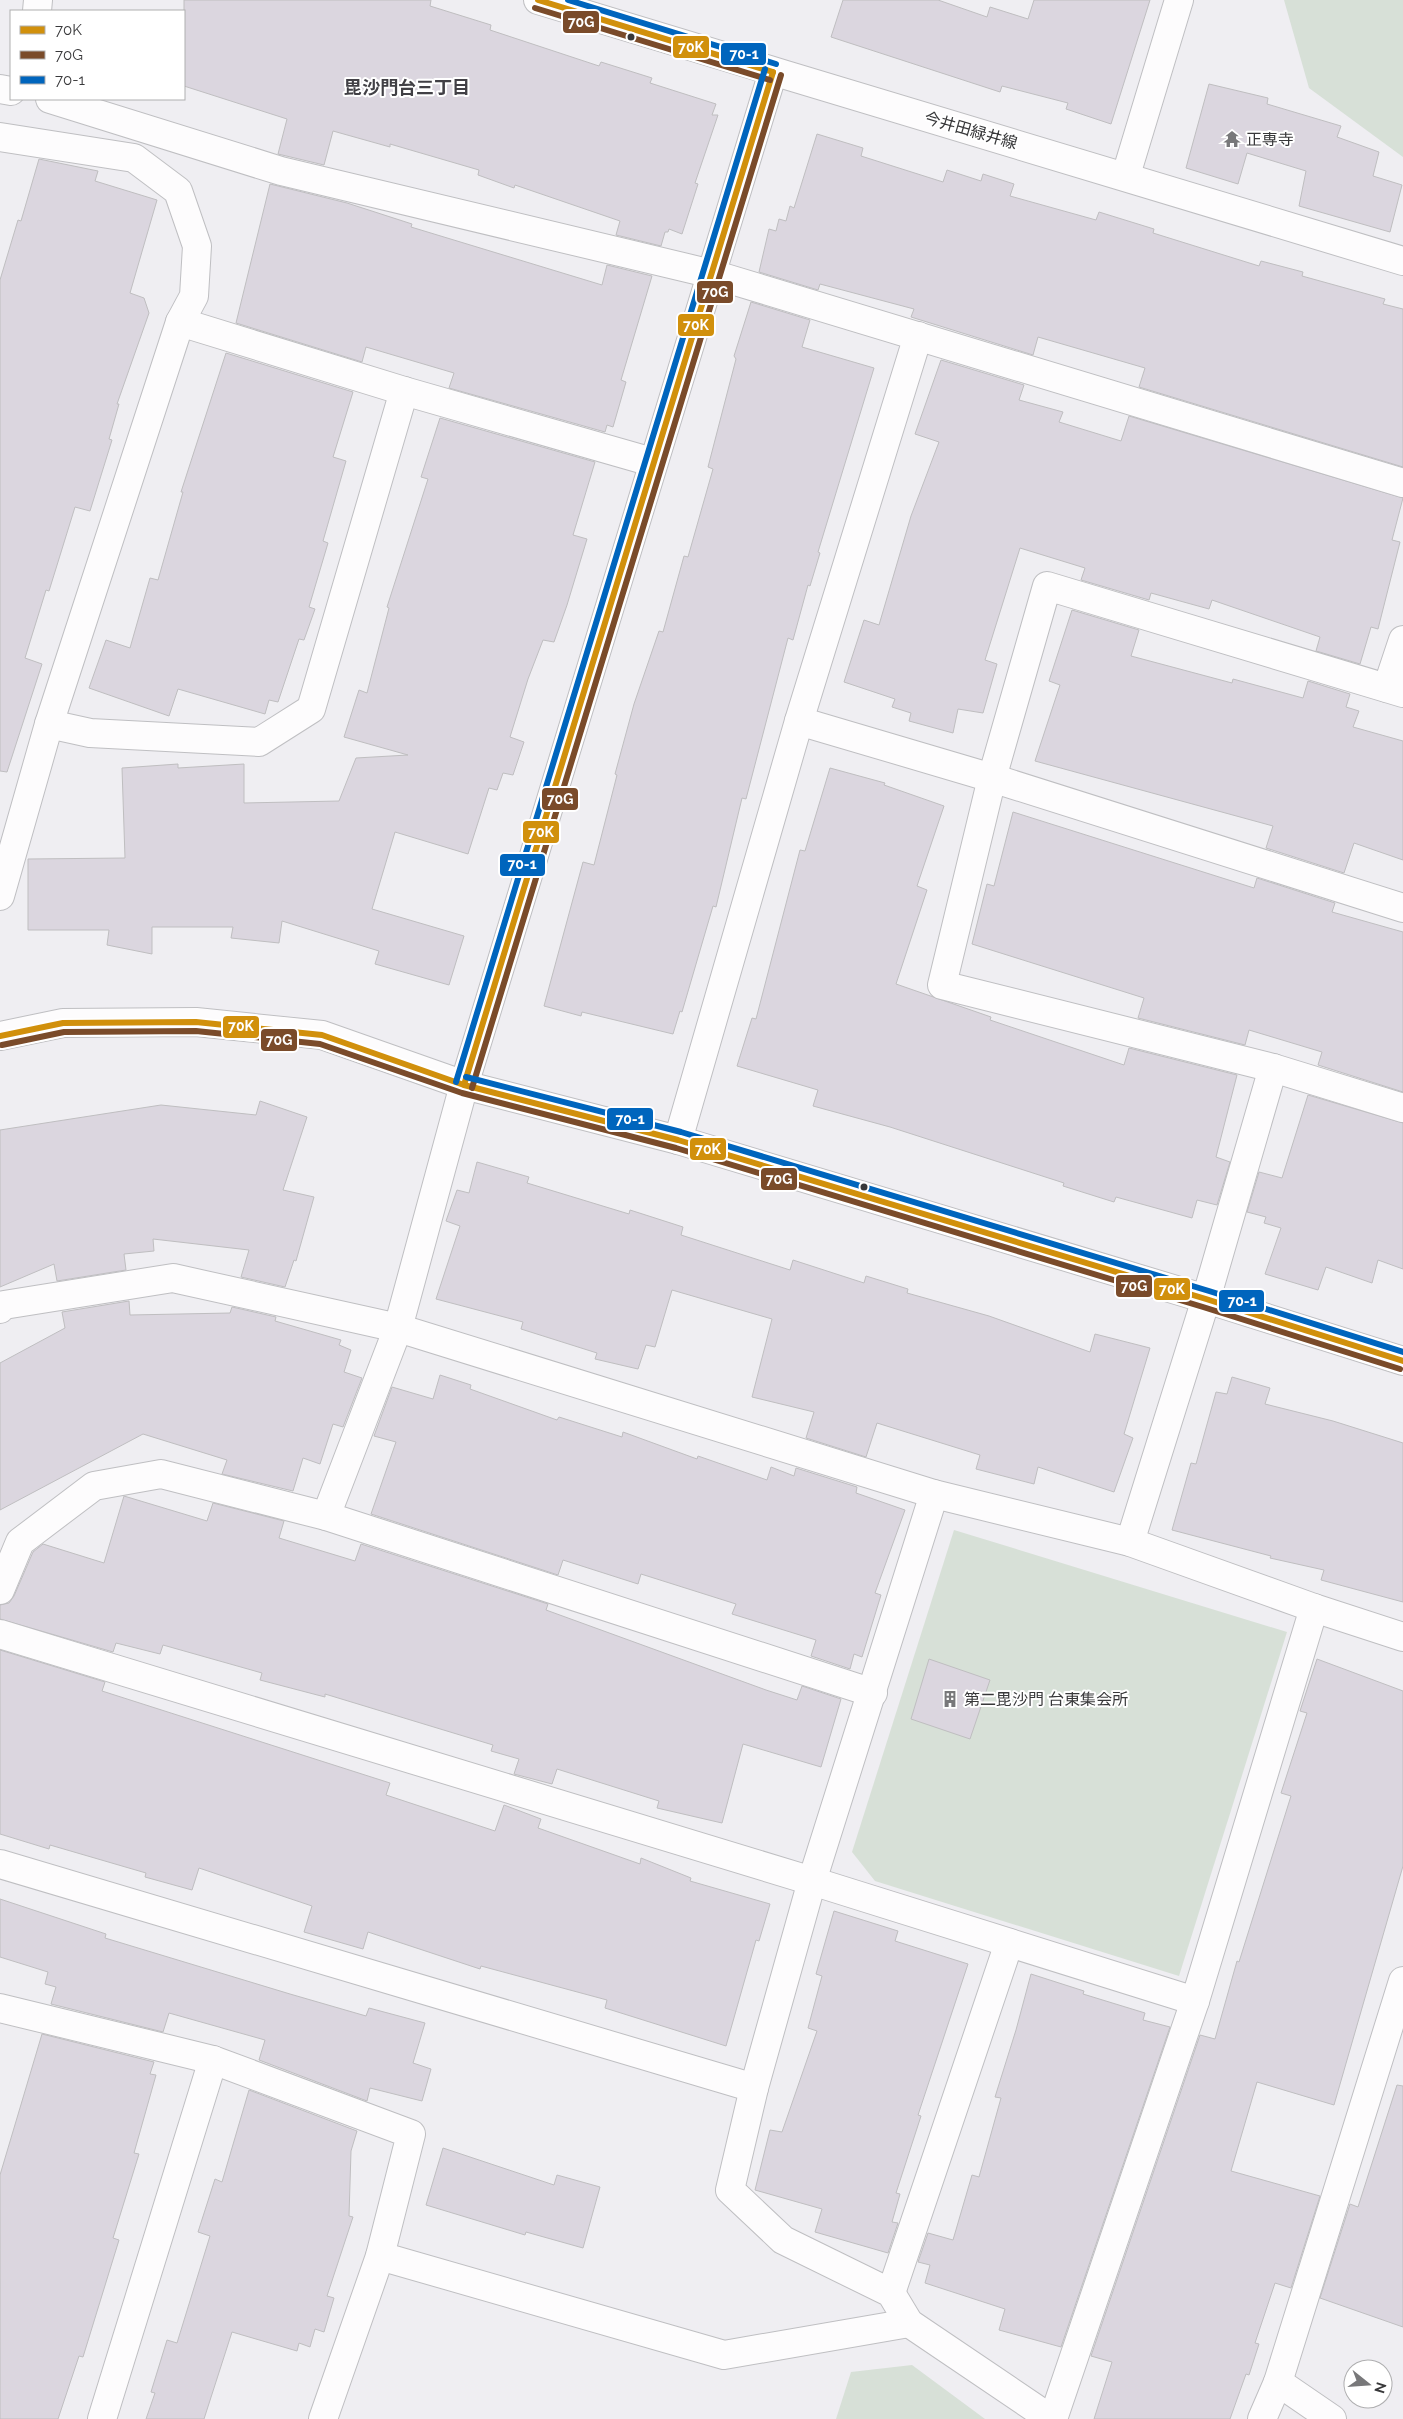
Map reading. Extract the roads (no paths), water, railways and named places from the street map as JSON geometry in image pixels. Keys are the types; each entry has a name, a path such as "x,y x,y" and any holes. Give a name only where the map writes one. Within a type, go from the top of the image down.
{"street":[{"name":"今井田緑井線","path":"538,0 773,72 1126,175 1403,261"},
{"path":"1126,175 1179,0"},
{"path":"326,1516 398,1328 464,1085 652,462 712,274 773,72"},
{"path":"53,100 281,171 712,274 1403,483"},
{"path":"0,896 49,724 180,322 194,296 197,246 178,190 134,158 2,143"},
{"path":"180,322 404,391 652,462"},
{"path":"678,1140 799,721 918,336"},
{"path":"49,724 90,733 259,742 311,710 404,391"},
{"path":"1403,640 1395,690 1047,586 992,778 942,985 1273,1068 1403,1108"},
{"path":"799,721 992,778 1403,908"},
{"path":"0,1036 64,1023 196,1022 322,1035 464,1085 678,1140 1206,1299 1403,1361"},
{"path":"1130,1542 1206,1299 1273,1068"},
{"path":"0,1308 173,1278 398,1328 934,1494 1130,1542 1314,1608 1403,1637"},
{"path":"0,1590 20,1542 94,1486 161,1474 326,1516 873,1693"},
{"path":"934,1494 873,1693 812,1881 754,2088 730,2190 782,2240 891,2293 909,2323 1052,2419 1195,2001 1314,1608"},
{"path":"0,1634 812,1881 1195,2001"},
{"path":"0,1864 754,2088"},
{"path":"891,2293 1009,1943"},
{"path":"1262,2419 1278,2382 1403,1981"},
{"path":"0,2008 214,2060 411,2134 380,2256 323,2419"},
{"path":"102,2419 214,2060"},
{"path":"380,2256 724,2355 909,2323"},
{"path":"1278,2382 1332,2419"}],"place":[{"name":"正専寺","path":"1232,139"},
{"name":"第二毘沙門 台東集会所","path":"950,1699"}],"district":[{"name":"毘沙門台三丁目","path":"407,88"}]}
